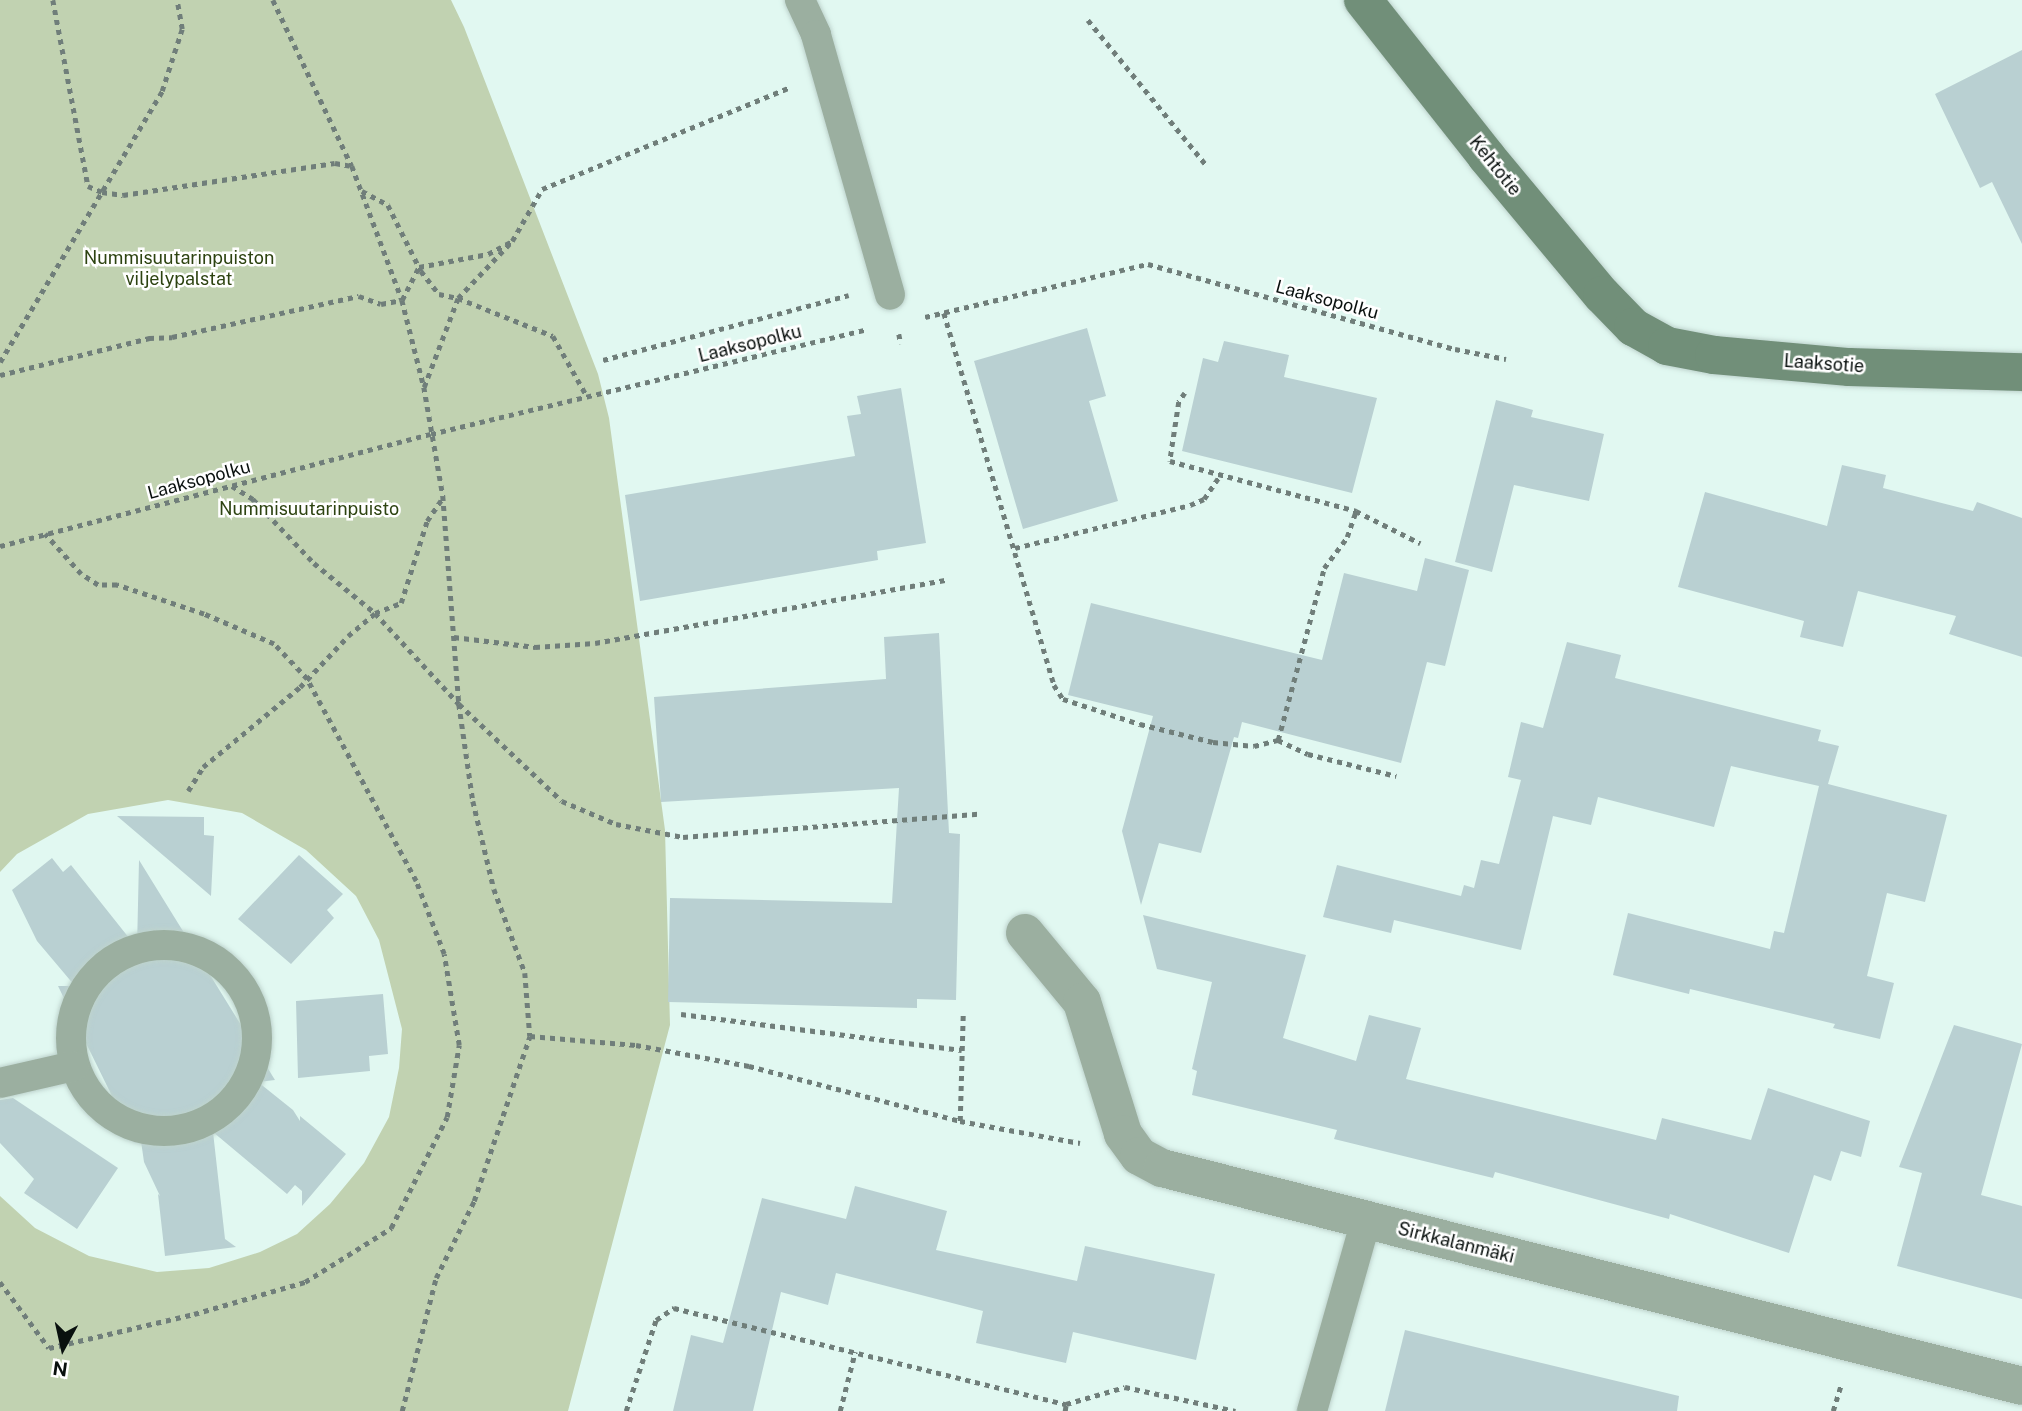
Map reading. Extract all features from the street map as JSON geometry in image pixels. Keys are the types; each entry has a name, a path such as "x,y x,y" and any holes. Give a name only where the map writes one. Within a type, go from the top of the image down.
{"street":[{"name":"Kehtotie","path":"1363,0 1486,156 1602,295 1633,327"},
{"name":"Laaksotie","path":"1633,327 1667,346 1714,355 1849,367 2022,372"},
{"name":"Sirkkalanmäki","path":"1025,933 1082,1002 1123,1134 1139,1156 1162,1168 2022,1386"}],"lane":[{"path":"800,0 816,35 888,290"},
{"path":"177,946 213,958 242,987 254,1014 256,1054 244,1086 231,1103 215,1117 186,1129 167,1132 148,1130 111,1116 88,1094 74,1066 71,1028 75,1009 89,982 117,957 139,948 177,946"},
{"path":"0,1083 74,1066"},
{"path":"1312,1411 1366,1220"}],"path":[{"path":"53,0 88,186 102,192 124,195 335,163 352,166"},
{"path":"0,362 162,91 182,29 177,0"},
{"path":"273,0 352,166 402,300 424,387 443,496 458,704 473,801 491,877 525,972 530,1036 474,1201 436,1278 402,1411"},
{"path":"1088,20 1207,166"},
{"path":"424,387 458,298 512,241 542,189 827,72"},
{"path":"361,191 388,205 419,267 439,294 458,298 554,336 587,396"},
{"path":"419,267 488,254 512,241"},
{"name":"Laaksopolku","path":"920,318 1148,264 1455,349 1506,359"},
{"path":"402,300 419,267"},
{"path":"603,360 888,290"},
{"path":"0,374 149,338 183,335 359,296 382,304 402,300"},
{"path":"944,313 1054,685 1062,699 1140,724 1213,742 1254,746 1279,740 1308,754 1396,776"},
{"name":"Laaksopolku","path":"0,546 431,434 870,329"},
{"path":"1185,393 1179,402 1170,461 1356,511 1420,543"},
{"path":"1015,548 1191,505 1204,499 1220,475"},
{"path":"231,486 253,499 314,563 375,613 458,704 562,801 616,824 683,837 978,814"},
{"path":"188,792 203,766 307,679 375,613 401,603 427,521 443,496"},
{"path":"1279,740 1324,568 1347,537 1356,511"},
{"path":"0,1282 49,1348 194,1314 305,1282 391,1228 447,1117 459,1045 444,954 424,909 416,881 307,679 274,643 204,614 117,585 98,585 81,574 45,534"},
{"path":"454,637 535,647 596,643 946,580"},
{"path":"960,1121 963,1012"},
{"path":"681,1014 962,1049"},
{"path":"530,1036 636,1045 737,1064 960,1121 1086,1144"},
{"path":"626,1411 656,1320 674,1308 1066,1404 1125,1387 1236,1411"},
{"path":"841,1411 855,1352"},
{"path":"1065,1411 1066,1404"}],"green space":[{"name":"Nummisuutarinpuisto","path":"0,0 451,0 464,27 598,374 609,418 665,830 670,1025 568,1411 0,1411 0,1196 35,1228 89,1256 157,1272 209,1268 260,1252 297,1234 330,1204 364,1163 389,1117 399,1068 402,1029 379,940 356,896 306,850 242,813 168,800 88,814 17,854 0,872"}],"building":[{"path":"2022,50 2022,244 1992,182 1980,188 1935,94"},
{"path":"1087,328 1106,396 1089,401 1118,501 1023,529 974,361"},
{"path":"1224,341 1289,355 1284,377 1377,398 1352,493 1182,451 1203,358 1218,362"},
{"path":"901,388 926,543 877,551 878,560 640,601 625,495 855,456 847,416 861,414 857,396"},
{"path":"1496,400 1533,410 1531,417 1604,434 1589,501 1514,485 1492,572 1455,562"},
{"path":"1842,465 1886,475 1883,488 1973,511 1977,502 2022,518 2022,657 1949,634 1956,616 1858,591 1843,647 1800,637 1804,621 1678,587 1705,492 1827,526"},
{"path":"1425,558 1469,570 1445,666 1427,662 1401,763 1242,722 1238,738 1234,737 1201,853 1159,843 1141,905 1122,831 1153,716 1068,695 1091,603 1322,660 1344,573 1417,591"},
{"path":"939,633 949,833 960,834 956,1000 917,999 917,1008 668,1002 670,898 892,903 899,788 661,802 654,697 886,679 884,637"},
{"path":"1567,642 1621,655 1615,678 1821,730 1818,741 1839,746 1828,784 1947,815 1925,902 1887,893 1867,976 1894,983 1880,1039 1833,1028 1835,1024 1690,989 1689,994 1613,975 1628,913 1770,949 1774,931 1784,933 1819,786 1731,766 1714,827 1598,797 1591,825 1553,816 1521,950 1394,920 1391,933 1323,917 1337,865 1461,896 1464,885 1474,888 1481,860 1499,864 1521,780 1508,777 1521,722 1543,728"},
{"path":"117,816 204,817 204,835 214,836 211,896"},
{"path":"299,855 343,894 327,910 334,918 291,964 238,919"},
{"path":"52,858 63,872 71,865 137,948 139,860 275,1080 258,1082 293,1110 300,1121 300,1116 346,1154 302,1206 302,1191 295,1185 287,1194 213,1132 225,1239 236,1247 165,1256 158,1194 160,1196 144,1162 140,1134 135,1143 58,986 75,986 37,941 12,890"},
{"path":"1143,915 1306,955 1283,1038 1356,1061 1369,1015 1421,1028 1406,1079 1656,1140 1662,1118 1751,1140 1768,1088 1870,1121 1861,1157 1841,1151 1831,1181 1814,1175 1789,1253 1670,1214 1669,1219 1495,1172 1493,1178 1334,1139 1337,1130 1192,1095 1197,1071 1192,1069 1212,982 1157,969"},
{"path":"383,994 388,1054 369,1056 370,1071 298,1078 296,1001"},
{"path":"1954,1025 2022,1044 1981,1195 2022,1206 2022,1299 1897,1266 1922,1173 1899,1167"},
{"path":"13,1098 118,1168 77,1229 24,1193 34,1179 0,1143 0,1100"},
{"path":"855,1186 947,1211 936,1250 1077,1281 1085,1246 1215,1274 1196,1360 1073,1332 1066,1363 976,1343 983,1311 836,1273 828,1305 781,1292 753,1411 673,1411 691,1335 723,1343 762,1198 846,1219"},
{"path":"1405,1330 1679,1396 1677,1411 1385,1411"}],"park label":[{"name":"Nummisuutarinpuiston viljelypalstat","path":"179,269"}]}
